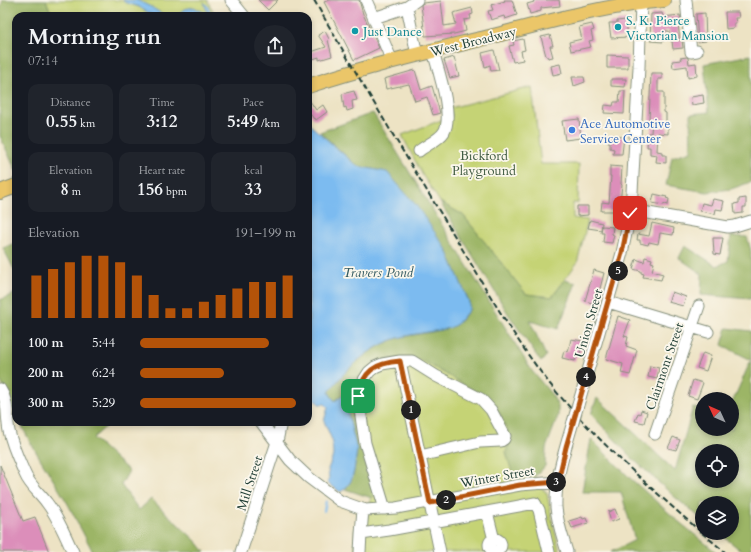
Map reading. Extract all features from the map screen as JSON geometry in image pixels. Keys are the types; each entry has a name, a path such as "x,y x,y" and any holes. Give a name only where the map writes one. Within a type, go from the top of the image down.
{"main road":[{"name":"West Broadway","path":"312,85 392,61 434,51 600,4 664,0"},
{"path":"0,192 12,188"}],"street":[{"path":"231,0 241,12"},
{"path":"366,0 392,61"},
{"path":"374,18 407,7 417,0"},
{"path":"686,0 691,52 697,51"},
{"name":"Union Street","path":"566,552 556,508 559,472 622,253 631,210 639,67 639,1"},
{"path":"407,7 417,55"},
{"path":"419,151 441,135 445,130 447,122 448,108 434,51"},
{"path":"631,210 728,227 751,221"},
{"path":"608,302 708,332"},
{"name":"Clairmont Street","path":"655,434 699,306"},
{"path":"400,361 440,552"},
{"path":"385,510 365,443 358,396 362,383 369,372 382,364 412,361 432,374 481,399 491,410 505,436 501,441 480,442 420,456"},
{"path":"0,389 6,402 10,436 26,476 32,486 53,511 73,552"},
{"name":"Winter Street","path":"263,426 290,460 308,477 335,498 344,503 363,509 385,510 430,503 520,485 558,482"},
{"name":"Mill Street","path":"241,552 277,442 280,426"},
{"path":"520,485 524,504"},
{"path":"361,534 434,522 532,502 537,505 549,552"},
{"path":"360,552 363,509"},
{"path":"487,512 494,540"}],"green space":[{"path":"3,0 46,0 50,12 12,12 12,162 0,136 0,9"},
{"path":"46,0 207,0 214,12 50,12"},
{"path":"751,55 751,182 731,189 707,192 666,185 672,157 691,151 690,114 709,112 704,64"},
{"name":"Bickford Playground","path":"532,87 541,164 579,164 578,203 573,203 573,218 588,220 577,263 552,297 526,294 463,215 440,202 423,176 402,135 452,116 450,108"},
{"path":"373,113 532,371 552,395 558,406 558,416 546,448 545,466 538,474 530,478 514,479 506,452 510,441 508,433 500,414 485,397 425,362 412,358 387,359 357,387 375,495 372,498 345,489 351,481 354,472 357,450 348,414 348,400 342,395 335,401 329,392 353,365 370,352 398,338 452,327 464,317 469,310 469,302 447,250 387,172 357,166 320,132"},
{"path":"440,202 463,215 526,294 552,297 565,280 576,283 558,329 530,321 546,356 541,362 509,315"},
{"path":"731,236 747,237 751,251 751,299 701,295 702,274 679,258 685,246 717,266 728,261"},
{"path":"12,244 12,265 3,248"},
{"path":"12,295 12,405 0,380 0,300"},
{"path":"727,328 751,331 751,360 722,345"},
{"path":"463,347 542,489 547,494 560,552 355,552 355,530 366,520 371,502 359,428 366,365"},
{"path":"751,360 751,552 743,552 728,540 739,540 739,496 695,496 695,513 632,458 591,414 597,398 675,471 693,407 695,408 695,436 739,436 739,392 737,392"},
{"path":"22,426 106,426 93,438 129,471 121,485 139,510 151,499 197,542 205,552 93,552 68,504 30,442"},
{"path":"591,439 630,478 695,535 695,540 701,540 716,552 611,552 635,540 621,492 582,492"}],"water":[{"path":"123,0 137,0 159,12 147,12 139,7 124,2"},
{"path":"204,2 208,6 210,12 207,12"},
{"path":"194,7 203,12 181,12 184,9"},
{"name":"Travers Pond","path":"312,127 357,166 387,172 416,205 447,250 469,302 469,310 457,324 450,328 398,338 379,346 353,365 329,392 335,401 347,394 348,414 357,450 351,481 345,489 340,492 327,482 329,478 328,469 333,455 332,440 324,421 328,407 325,404 319,404 312,395"}],"building":[{"path":"258,0 278,0 268,10"},
{"name":"Just Dance","path":"329,0 359,0 363,14 379,48 354,60 324,2"},
{"path":"504,0 512,0 517,15 505,19 504,16 491,20 488,11 493,10 491,5 505,1"},
{"path":"533,0 559,0 560,6 541,8 541,11 530,14 527,4 534,2"},
{"path":"441,1 444,26 456,24 453,13 472,8 473,14 470,15 471,19 464,20 466,31 454,34 425,36 421,5 423,3"},
{"path":"725,12 738,12 739,18 735,18 736,23 734,23 734,28 726,29"},
{"path":"662,13 663,17 680,15 681,23 678,23 680,41 682,40 683,48 673,49 669,31 664,31 663,42 650,41 651,14"},
{"path":"705,13 706,41 698,42 696,14"},
{"name":"S. K. Pierce Victorian Mansion","path":"626,20 628,37 611,38 609,23 617,23 617,21"},
{"path":"592,24 594,30 591,31 593,40 589,41 591,47 571,51 569,42 582,39 579,27"},
{"path":"325,31 329,39 332,56 319,60 319,57 312,59 312,52 326,47 318,35"},
{"path":"550,35 553,46 550,46 553,57 548,58 546,56 541,37"},
{"path":"523,39 525,50 521,51 523,60 513,62 509,46 514,45 513,41"},
{"path":"494,50 499,70 491,71 490,65 485,67 482,53"},
{"path":"607,55 628,56 628,68 607,68"},
{"path":"454,57 459,76 450,78 444,60"},
{"path":"687,57 689,64 696,63 697,76 688,78 687,66 673,68 672,61 681,60 680,58"},
{"path":"560,64 562,73 553,75 551,66"},
{"path":"415,70 421,90 432,86 440,113 433,115 427,97 415,101 409,84 386,89 384,79"},
{"path":"651,73 662,73 662,79 658,79 658,92 664,92 664,112 666,113 666,127 668,128 668,134 658,133 657,151 662,152 662,155 666,155 666,163 656,162 657,155 650,154 650,147 647,147 648,133 651,133 652,120 649,120"},
{"path":"572,77 584,77 585,82 574,86"},
{"path":"611,79 626,79 625,87 611,86"},
{"path":"354,91 357,100 352,101 353,109 347,111 346,107 344,108 342,94"},
{"path":"620,91 625,91 624,114 604,113 605,105 613,106 614,102 619,102"},
{"path":"703,95 704,103 692,105 691,97"},
{"path":"312,104 316,110 323,105 327,112 316,120 315,118 314,119 312,116"},
{"name":"Ace Automotive Service Center","path":"579,119 581,138 565,140 562,121"},
{"path":"608,136 624,137 622,154 613,154 614,149 610,148"},
{"path":"610,166 622,167 622,185 619,211 601,211 602,202 609,203 611,176"},
{"path":"654,194 667,197 666,198 669,199 668,205 652,203"},
{"path":"746,198 746,207 743,207 743,213 735,214 734,204 739,203 739,199"},
{"path":"713,199 724,201 722,210 716,209 715,214 700,211 702,203 711,205"},
{"path":"577,206 588,206 588,215 577,216"},
{"path":"590,220 602,223 601,230 588,228"},
{"path":"652,223 674,228 673,235 660,233 658,244 649,242 648,245 640,243 640,240 637,240 638,234 649,236"},
{"path":"602,226 613,227 612,234 614,235 612,243 603,242 604,233 601,233"},
{"path":"713,238 723,238 720,255 714,254"},
{"path":"645,257 652,259 651,262 654,263 652,271 663,274 661,280 643,277 644,274 641,273 641,271 633,269 636,259 644,262"},
{"path":"594,270 604,273 596,304 585,301"},
{"path":"672,292 686,297 683,306 668,302"},
{"path":"618,316 630,320 624,336 628,337 626,346 637,350 630,375 621,373 623,364 606,359"},
{"path":"571,339 583,341 579,357 576,356 575,361 562,358 564,351 568,352"},
{"path":"703,353 711,356 706,371 697,368"},
{"path":"650,366 659,368 657,379 648,377"},
{"path":"693,380 703,383 700,392 695,392 695,398 688,396"},
{"path":"641,410 647,412 644,423 635,421"},
{"path":"673,437 680,440 676,450 668,448"},
{"path":"0,465 23,521 35,517 49,552 0,552"},
{"path":"615,509 619,519 611,522 608,512"},
{"path":"582,517 583,519 586,518 588,523 572,528 569,521"}],"waterway":[{"path":"324,511 326,501"}],"railway":[{"path":"314,0 383,118 489,294 526,352 571,409 606,446 695,527"},
{"path":"710,540 725,552"}],"place":[{"name":"S. K. Pierce Victorian Mansion","path":"618,27"},
{"name":"Just Dance","path":"355,31"},
{"name":"Ace Automotive Service Center","path":"572,130"}],"route":[{"path":"358,396 362,383 369,372 382,364 400,361 430,503 520,485 558,482 559,472 622,253 630,213"}]}
